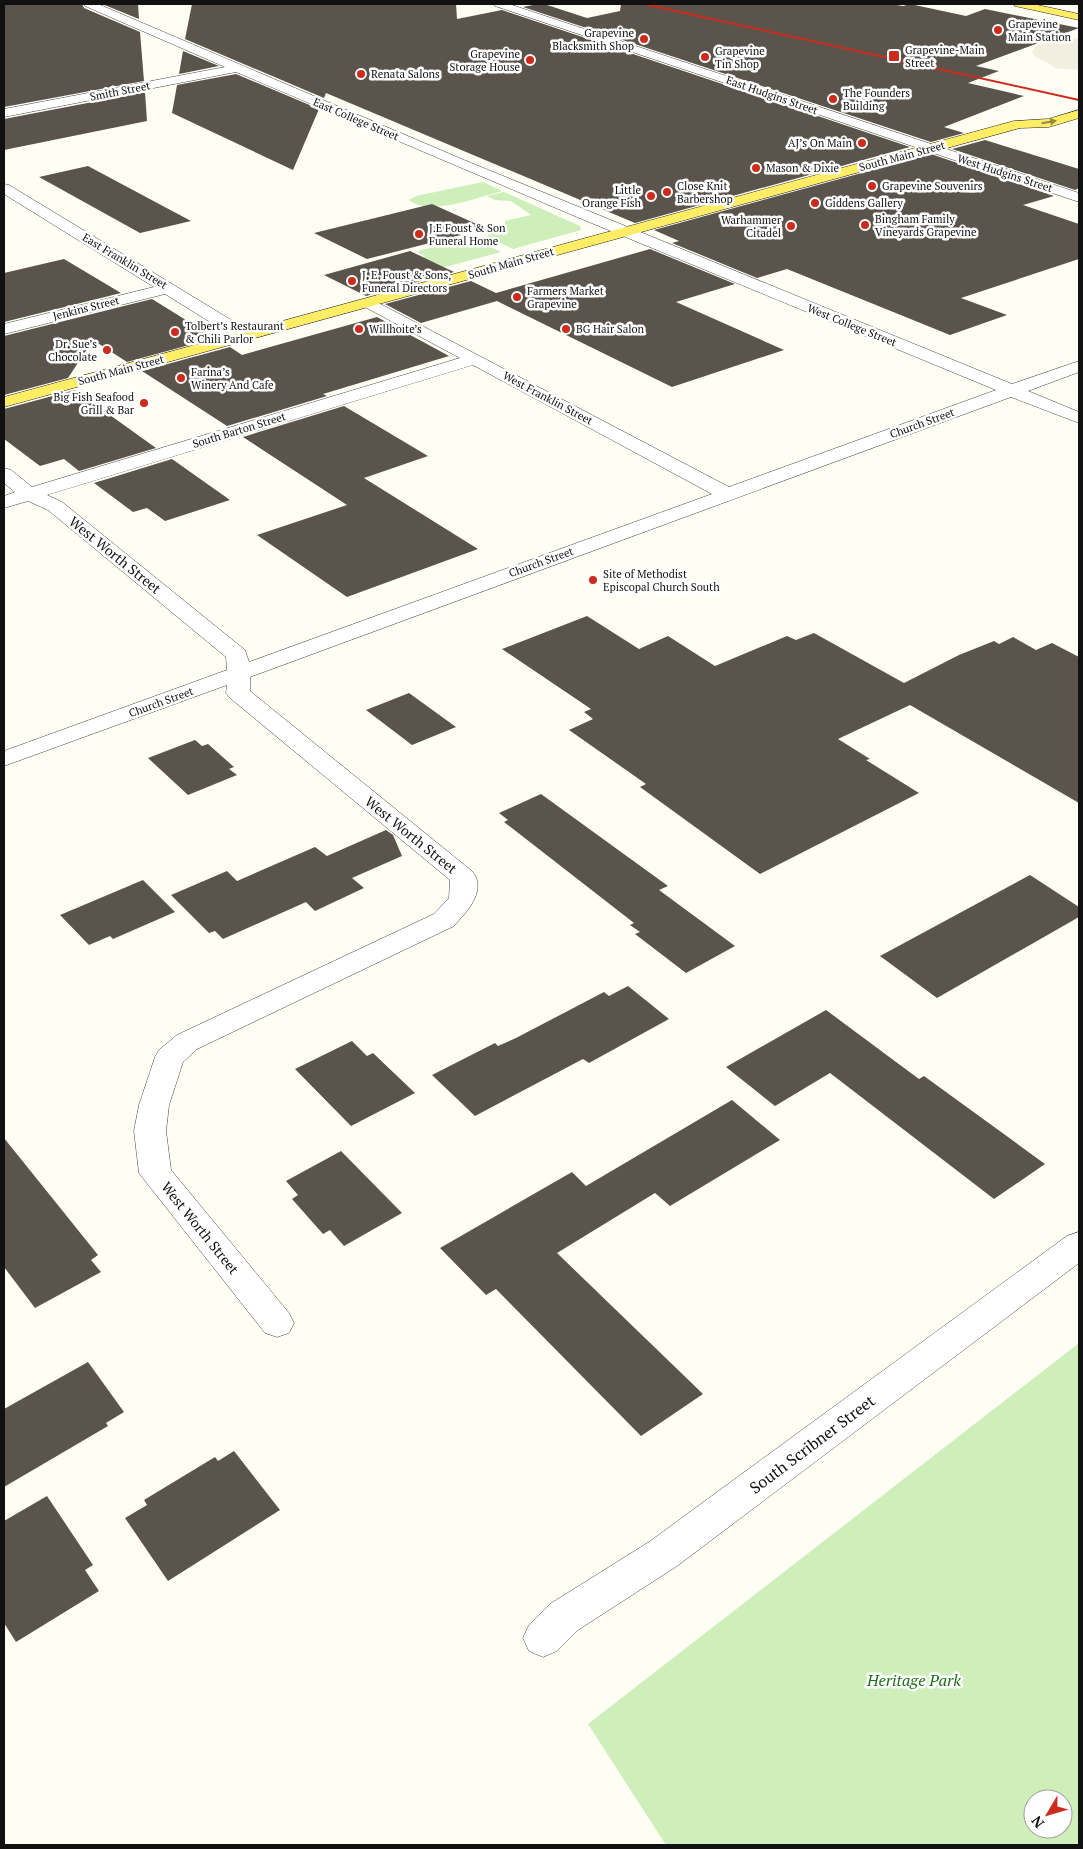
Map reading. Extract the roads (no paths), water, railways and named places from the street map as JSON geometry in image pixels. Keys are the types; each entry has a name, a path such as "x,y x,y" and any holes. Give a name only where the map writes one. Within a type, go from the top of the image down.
{"main road":[{"path":"1019,4 1079,17"},
{"path":"1058,4 1079,8"},
{"name":"South Main Street","path":"1019,124 1026,116 1079,101"},
{"name":"South Main Street","path":"4,402 1019,124 1049,123 1079,114"}],"street":[{"name":"East College Street","path":"89,4 235,69 625,232"},
{"name":"East Hudgins Street","path":"499,4 930,148"},
{"name":"Smith Street","path":"4,113 235,69"},
{"name":"West Hudgins Street","path":"930,148 1079,198"},
{"name":"East Franklin Street","path":"4,188 245,336"},
{"name":"West College Street","path":"625,232 1079,418"},
{"name":"Jenkins Street","path":"4,329 168,288"},
{"name":"West Franklin Street","path":"369,303 727,494"},
{"name":"South Barton Street","path":"4,502 474,358"},
{"name":"Church Street","path":"4,759 1079,366"},
{"name":"West Worth Street","path":"4,474 29,494 55,506 237,655 239,673 238,693 464,878 462,900 444,920 187,1042 170,1057 154,1105 150,1131 155,1173 277,1323"},
{"name":"South Scribner Street","path":"543,1638 564,1617 663,1554 1079,1245"}],"railway":[{"path":"644,4 1079,100"}],"place":[{"name":"Grapevine Main Station","path":"998,30"},
{"name":"Grapevine Blacksmith Shop","path":"644,39"},
{"name":"Grapevine-Main Street","path":"894,56"},
{"name":"Grapevine Tin Shop","path":"705,57"},
{"name":"Grapevine Storage House","path":"530,60"},
{"name":"Renata Salons","path":"361,74"},
{"name":"The Founders Building","path":"833,99"},
{"name":"AJ’s On Main","path":"862,143"},
{"name":"Mason & Dixie","path":"756,168"},
{"name":"Grapevine Souvenirs","path":"872,186"},
{"name":"Close Knit Barbershop","path":"667,192"},
{"name":"Little Orange Fish","path":"651,196"},
{"name":"Giddens Gallery","path":"815,203"},
{"name":"Bingham Family Vineyards Grapevine","path":"865,225"},
{"name":"Warhammer Citadel","path":"791,226"},
{"name":"J.E Foust & Son Funeral Home","path":"419,234"},
{"name":"J. E. Foust & Sons, Funeral Directors","path":"352,281"},
{"name":"Farmers Market Grapevine","path":"517,297"},
{"name":"Willhoite’s","path":"359,329"},
{"name":"BG Hair Salon","path":"566,329"},
{"name":"Tolbert’s Restaurant & Chili Parlor","path":"175,332"},
{"name":"Dr. Sue’s Chocolate","path":"107,350"},
{"name":"Farina’s Winery And Cafe","path":"181,378"},
{"name":"Big Fish Seafood Grill & Bar","path":"144,403"},
{"name":"Site of Methodist Episcopal Church South","path":"593,580"}],"park label":[{"name":"Heritage Park","path":"914,1680"}]}
